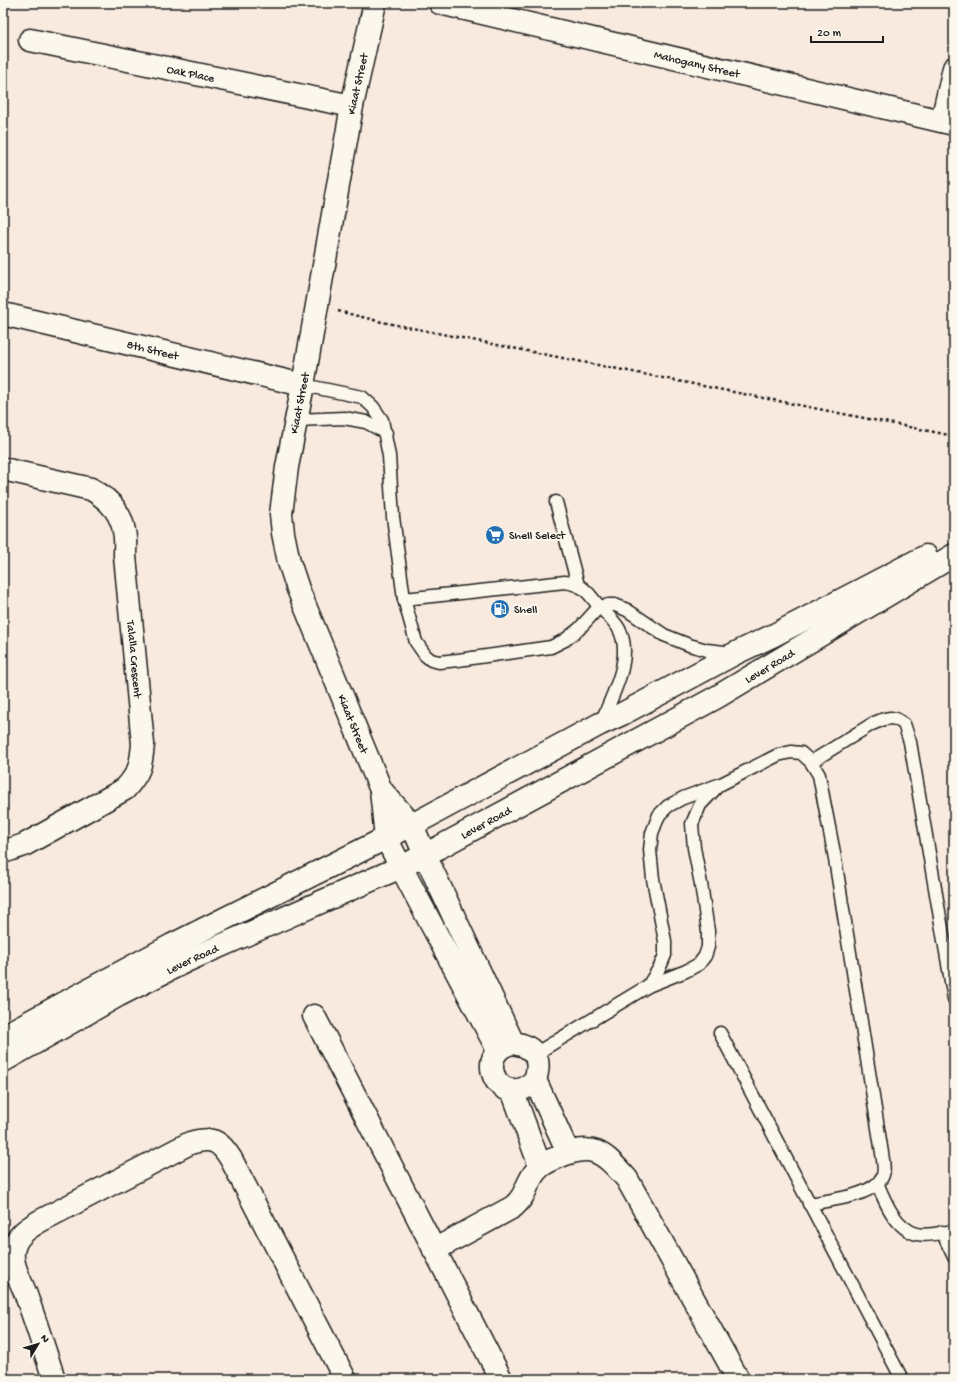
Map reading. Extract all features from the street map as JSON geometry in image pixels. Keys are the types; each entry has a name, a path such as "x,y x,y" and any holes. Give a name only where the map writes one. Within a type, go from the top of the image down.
{"street":[{"name":"Kiaat Street","path":"375,3 352,106 297,420 287,467 281,514 283,534 289,562 298,589 381,790 386,838 401,867 505,1047"},
{"name":"Mahogany Street","path":"440,3 948,122"},
{"name":"Oak Place","path":"30,40 352,106"},
{"path":"948,122 954,68"},
{"name":"8th Street","path":"3,314 303,385"},
{"name":"Talalla Crescent","path":"3,469 91,489 111,504 120,516 124,531 125,556 143,744 140,767 136,777 125,789 24,845 3,852"},
{"name":"Lever Road","path":"3,1036 172,945 412,826 600,724 917,561 954,540"},
{"name":"Lever Road","path":"3,1061 119,995 186,961 401,867 425,855 717,697 954,555"},
{"name":"Kiaat Street","path":"381,790 412,826 505,1047"},
{"path":"314,1016 501,1379"},
{"path":"535,1080 522,1089 512,1090 502,1087 495,1079 491,1070 492,1059 505,1047 527,1047 535,1054 538,1064 535,1080 568,1152"},
{"path":"512,1090 540,1166"},
{"path":"54,1379 27,1296 13,1260 13,1251 20,1235 40,1221 190,1143 201,1140 212,1140 225,1149 345,1379"},
{"path":"434,1250 513,1207 521,1201 531,1177 540,1166 568,1152 587,1149 596,1151 605,1156 627,1179 738,1379"}],"lane":[{"path":"303,385 362,397 382,420 390,456 393,517 404,599 416,642 420,649 431,660 439,662 550,647 565,640 578,629 599,606 615,605 627,610 664,635 689,645 707,650 736,653"},
{"path":"297,420 344,418 366,422 386,433"},
{"path":"556,502 578,585"},
{"path":"404,599 565,582 578,585 588,592 612,619 624,642 625,654 622,669 600,724"},
{"path":"811,762 872,724 884,719 896,719 904,724 910,742 954,998"},
{"path":"648,986 660,967 665,955 665,941 653,879 650,850 652,833 659,815 668,806 683,798 721,784 778,755 791,752 801,753 811,762 819,775 834,853 880,1138 883,1172 878,1185 868,1190 854,1195 809,1204"},
{"path":"535,1054 648,986 686,971 699,964 705,956 708,947 708,932 694,848 692,824 700,805 721,784"},
{"path":"720,1033 902,1379"},
{"path":"878,1185 895,1217 908,1230 917,1234 948,1232 954,1257"}],"path":[{"path":"317,305 382,322 954,436"}],"place":[{"name":"Shell Select","path":"495,535"},
{"name":"Shell","path":"500,609"}]}
